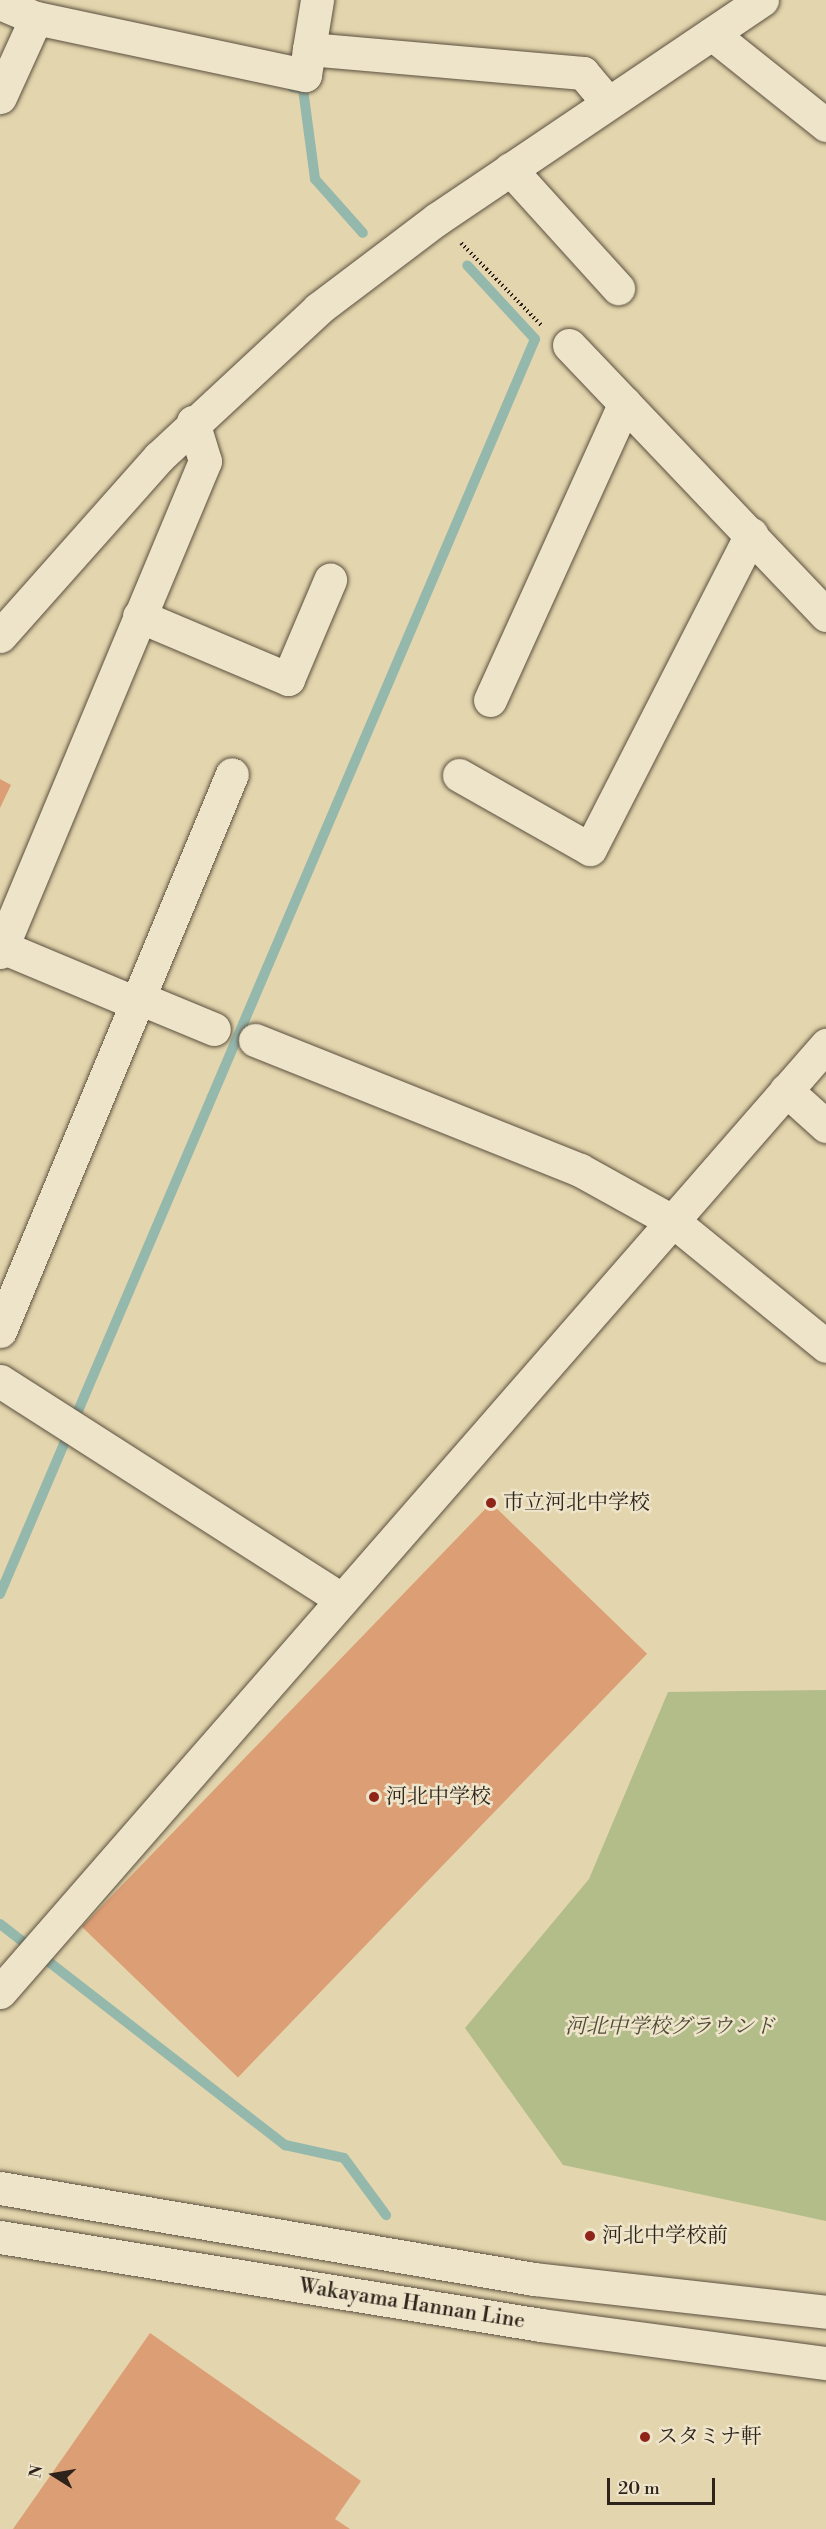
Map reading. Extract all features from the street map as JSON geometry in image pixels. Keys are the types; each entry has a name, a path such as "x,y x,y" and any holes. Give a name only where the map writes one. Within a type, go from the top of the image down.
{"street":[{"path":"0,3 32,26 304,75 317,0"},
{"path":"0,636 193,422 318,309 437,219 607,102 762,0"},
{"path":"3,81 32,26"},
{"path":"712,33 826,125"},
{"path":"309,49 584,73 607,102"},
{"path":"510,169 618,288"},
{"path":"569,345 752,534 826,615"},
{"path":"490,700 625,403"},
{"path":"193,422 205,461 1,950 214,1029"},
{"path":"459,775 590,849 752,534"},
{"path":"139,616 288,679 330,580"},
{"path":"0,1331 232,774"},
{"path":"255,1040 580,1170 674,1222 826,1346"},
{"path":"0,1992 826,1045"},
{"path":"786,1090 826,1126"},
{"path":"0,1381 71,1423 341,1599"},
{"path":"0,2188 534,2279 826,2312"},
{"name":"Wakayama Hannan Line","path":"0,2237 541,2325 826,2363"}],"path":[{"path":"437,219 551,336 569,345"}],"green space":[{"name":"河北中学校グラウンド","path":"826,1690 826,2221 563,2165 465,2028 589,1879 668,1692"}],"building":[{"path":"0,779 11,785 0,808"},
{"name":"河北中学校","path":"491,1503 647,1654 238,2077 82,1927"},
{"path":"150,2333 361,2481 335,2519 350,2529 13,2529"}],"waterway":[{"path":"292,87 303,89 315,179 363,233"},
{"path":"0,1594 535,339 467,265"},
{"path":"0,1924 285,2145 344,2158 386,2215"}],"place":[{"name":"市立河北中学校","path":"491,1503"},
{"name":"河北中学校","path":"374,1797"},
{"name":"河北中学校前","path":"590,2236"},
{"name":"スタミナ軒","path":"645,2437"}]}
